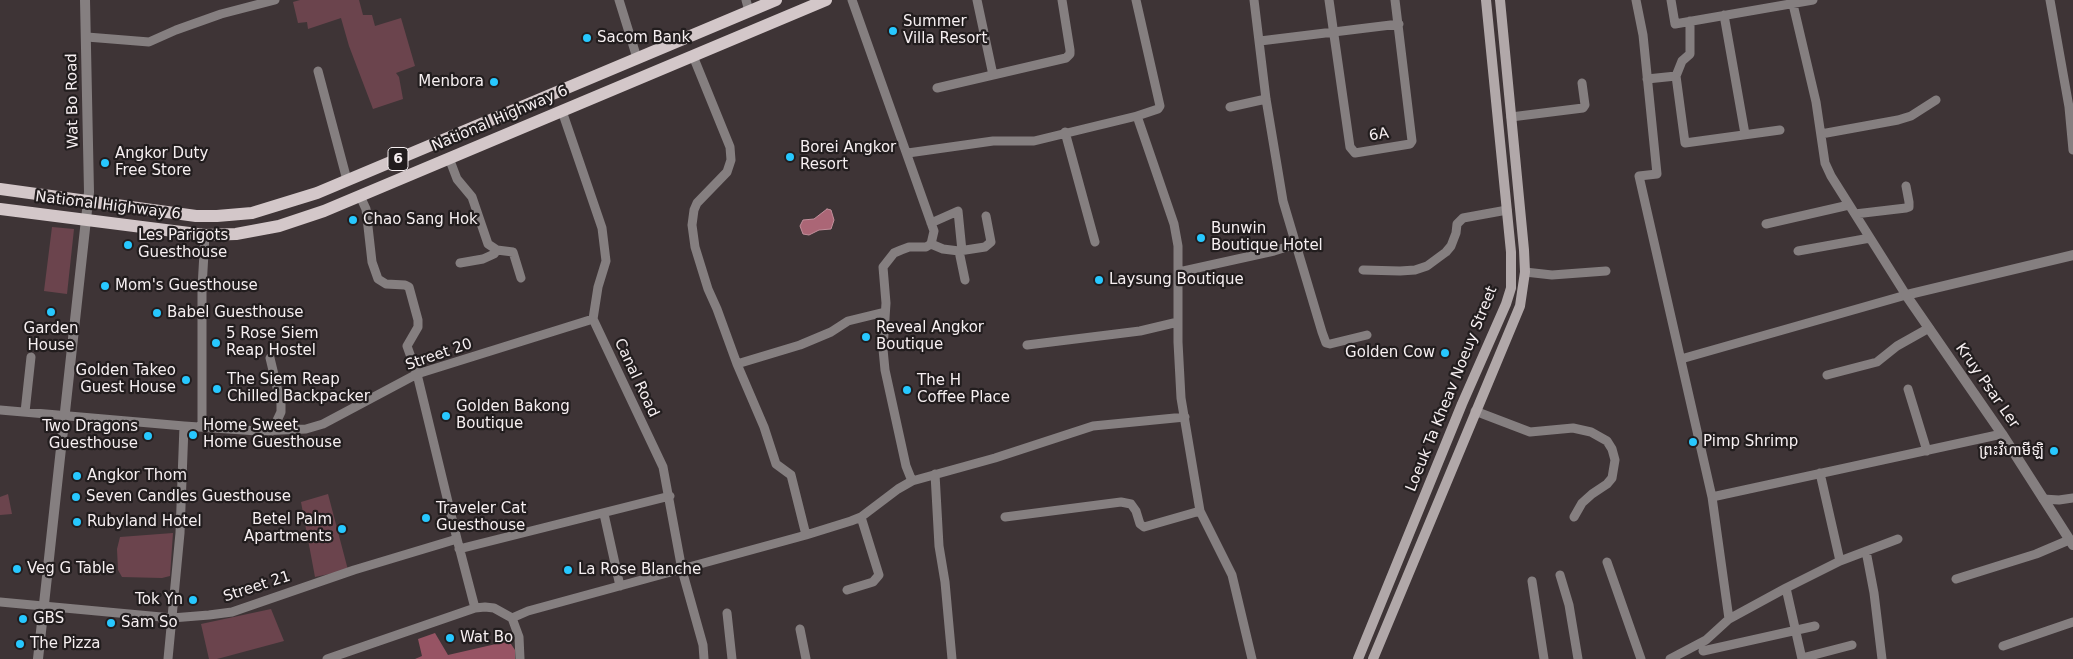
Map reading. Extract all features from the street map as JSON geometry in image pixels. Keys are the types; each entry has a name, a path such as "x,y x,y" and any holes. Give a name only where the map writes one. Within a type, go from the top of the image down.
{"main road":[{"name":"National Highway 6","path":"0,189 196,216 252,213 293,202 637,58 748,6 776,0"},
{"name":"National Highway 6","path":"0,208 86,221 205,235 236,234 279,226 360,196 826,0"},
{"name":"Loeuk Ta Kheav Noeuy Street","path":"1358,659 1511,288 1507,210 1486,0"},
{"name":"Loeuk Ta Kheav Noeuy Street","path":"1373,659 1520,306 1525,272 1500,0"}],"street":[{"name":"Wat Bo Road","path":"38,659 88,201 85,0"},
{"path":"87,37 149,42 221,14 275,0"},
{"path":"619,0 637,58"},
{"path":"852,0 908,153 934,231 930,244 926,247 910,247 894,253 883,267 885,312 883,349 885,370 906,466 912,481"},
{"path":"977,0 993,75"},
{"path":"937,88 1066,58 1070,54 1062,0"},
{"path":"908,153 993,141 1034,141 1155,111 1160,106 1136,0"},
{"path":"1254,0 1266,99 1283,201 1322,332 1326,343 1330,344 1367,334"},
{"name":"6A","path":"1328,0 1350,147 1355,153 1410,144 1412,141 1395,0"},
{"path":"1636,0 1643,35 1657,174 1639,176 1712,497 1729,619"},
{"path":"1671,0 1675,24 1813,0"},
{"path":"2050,0 2071,107 2073,150"},
{"path":"1793,2 1816,102 1825,163 1831,176 1906,295"},
{"path":"1724,15 1745,134"},
{"path":"1690,21 1690,54 1682,61 1676,76 1685,143 1780,130"},
{"path":"1260,41 1399,24"},
{"path":"693,56 730,147 732,160 727,172 697,203 692,217 692,236 703,276 764,427 776,464 791,475 806,535"},
{"path":"318,71 347,180"},
{"path":"1647,79 1676,76"},
{"path":"1511,116 1583,108 1585,105 1582,83"},
{"path":"1230,107 1266,99"},
{"path":"1821,134 1898,120 1911,116 1936,100"},
{"path":"562,111 602,228 606,261 597,293 593,319"},
{"path":"1137,116 1174,224 1178,246 1180,378 1200,511 1232,575 1252,659"},
{"path":"1065,132 1095,242"},
{"path":"449,158 457,179 472,197 488,244 497,250 513,252 521,278"},
{"path":"1855,214 1909,207 1906,186"},
{"path":"360,196 366,209 372,262 378,278 386,284 409,287 418,320 418,327 407,346 417,374 475,608"},
{"path":"1766,224 1849,205"},
{"path":"1363,270 1400,271 1415,270 1426,266 1446,252 1451,246 1457,224 1463,218 1507,210"},
{"path":"931,223 958,211 960,251 965,280"},
{"path":"930,244 942,249 960,251 985,247 991,242 986,216"},
{"path":"202,427 202,288 205,235"},
{"path":"1798,250 1870,238"},
{"path":"1179,272 1274,251 1296,244"},
{"path":"460,263 483,259 494,254 497,250"},
{"path":"1681,359 1906,295 2073,255"},
{"path":"1525,272 1552,275 1606,271"},
{"name":"Kruy Psar Ler","path":"1906,295 2002,434 2071,542"},
{"path":"737,364 800,345 831,332 848,321 885,312"},
{"name":"Street 20","path":"0,410 184,426 272,431 306,429 323,424 417,374 593,319"},
{"name":"Canal Road","path":"593,319 663,467 670,496 682,570 703,645 704,659"},
{"path":"1026,344 1140,330 1178,322"},
{"path":"1827,375 1877,362 1897,346 1929,328"},
{"path":"25,412 30,357"},
{"path":"270,358 281,404 281,412 272,431"},
{"path":"1908,389 1927,451"},
{"path":"1475,411 1530,432 1573,428 1591,432 1607,441 1612,449 1615,460 1612,478 1582,503 1574,517"},
{"path":"512,618 528,611 806,535 861,517 898,488 912,481 995,458 1093,426 1185,417"},
{"path":"168,659 180,532 184,426"},
{"path":"1712,497 2002,434"},
{"path":"1820,473 1840,561"},
{"path":"936,474 940,546 952,659"},
{"path":"460,549 670,496"},
{"path":"2043,499 2059,500 2073,498"},
{"path":"1005,517 1122,502 1132,504 1140,524 1144,527 1200,511"},
{"path":"604,514 620,586"},
{"path":"847,590 873,582 879,576 861,517"},
{"name":"Street 21","path":"0,602 172,618 232,612 354,570 457,539"},
{"path":"1703,651 1729,619 1840,561 1898,539"},
{"path":"1956,579 2071,542"},
{"path":"1866,551 1874,592 1882,659"},
{"path":"1607,562 1641,659"},
{"path":"1560,575 1568,605 1578,659"},
{"path":"1532,581 1544,659"},
{"path":"1786,588 1802,658 1852,645"},
{"path":"327,659 475,608 494,608 512,618 519,637 520,659"},
{"path":"726,613 732,659"},
{"path":"2003,646 2073,622"},
{"path":"1670,659 1815,626"},
{"path":"800,629 806,659"}],"shaded area":[{"path":"300,0 359,0 363,15 372,15 375,26 401,18 415,66 396,73 399,77 403,99 373,109 349,46 341,18 308,29 307,22 298,23 293,2"},
{"path":"827,209 831,210 834,220 831,229 819,230 809,235 803,234 800,226 803,220 814,219"},
{"path":"52,227 74,229 67,294 44,291"},
{"path":"8,494 12,514 0,515 0,497"},
{"path":"328,494 348,570 315,577 301,502"},
{"path":"173,533 170,576 162,578 122,577 118,570 117,549 120,537"},
{"path":"271,609 284,641 217,659 209,659 201,624"},
{"path":"435,633 448,655 509,641 515,650 515,659 415,659 422,656 418,639"}],"place":[{"name":"Summer Villa Resort","path":"893,31"},
{"name":"Sacom Bank","path":"587,38"},
{"name":"Menbora","path":"494,82"},
{"name":"Borei Angkor Resort","path":"790,157"},
{"name":"Angkor Duty Free Store","path":"105,163"},
{"name":"Chao Sang Hok","path":"353,220"},
{"name":"Bunwin Boutique Hotel","path":"1201,238"},
{"name":"Les Parigots Guesthouse","path":"128,245"},
{"name":"Laysung Boutique","path":"1099,280"},
{"name":"Mom's Guesthouse","path":"105,286"},
{"name":"Garden House","path":"51,312"},
{"name":"Babel Guesthouse","path":"157,313"},
{"name":"Reveal Angkor Boutique","path":"866,337"},
{"name":"5 Rose Siem Reap Hostel","path":"216,343"},
{"name":"Golden Cow","path":"1445,353"},
{"name":"Golden Takeo Guest House","path":"186,380"},
{"name":"The Siem Reap Chilled Backpacker","path":"217,389"},
{"name":"The H Coffee Place","path":"907,390"},
{"name":"Golden Bakong Boutique","path":"446,416"},
{"name":"Home Sweet Home Guesthouse","path":"193,435"},
{"name":"Two Dragons Guesthouse","path":"148,436"},
{"name":"Pimp Shrimp","path":"1693,442"},
{"name":"ព្រះវិហាមីឡិ","path":"2054,451"},
{"name":"Angkor Thom","path":"77,476"},
{"name":"Seven Candles Guesthouse","path":"76,497"},
{"name":"Traveler Cat Guesthouse","path":"426,518"},
{"name":"Rubyland Hotel","path":"77,522"},
{"name":"Betel Palm Apartments","path":"342,529"},
{"name":"Veg G Table","path":"17,569"},
{"name":"La Rose Blanche","path":"568,570"},
{"name":"Tok Yn","path":"193,600"},
{"name":"GBS","path":"23,619"},
{"name":"Sam So","path":"111,623"},
{"name":"Wat Bo","path":"450,638"},
{"name":"The Pizza","path":"20,644"}]}
